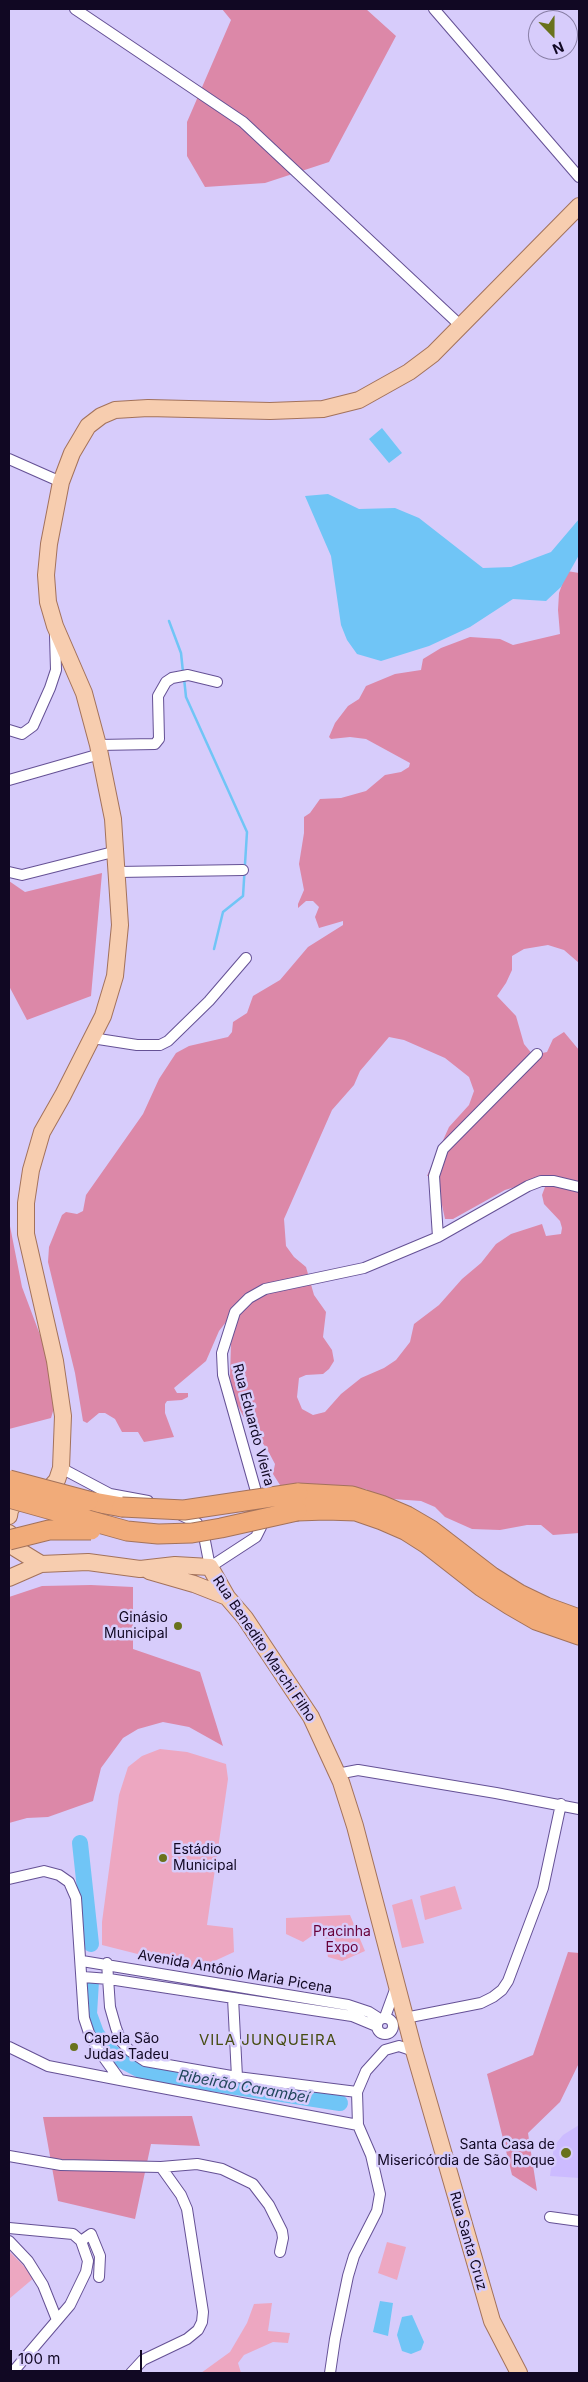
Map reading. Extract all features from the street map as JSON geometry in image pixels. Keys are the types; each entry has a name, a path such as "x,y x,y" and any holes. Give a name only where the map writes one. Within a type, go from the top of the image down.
{"highway":[{"path":"9,1480 88,1501 148,1509 298,1502 352,1496 380,1504 407,1516 431,1530 492,1577 519,1594 546,1607 579,1619"},
{"path":"12,1498 127,1532"},
{"path":"11,1541 49,1530 70,1528 127,1532 192,1533 298,1502 356,1511 406,1530 482,1587 536,1620 579,1635"}],"main road":[{"path":"9,1516 12,1498 48,1490 57,1480 61,1468 63,1416 60,1388 26,1234 26,1203 42,1132 103,1016 115,976 120,925 113,819 99,750 84,693 55,626 48,602 46,574 49,544 61,482 80,439 88,426 101,416 116,410 148,408 270,411 323,409 359,400 409,372 433,354 579,206"},
{"path":"11,1541 41,1564"},
{"path":"9,1567 11,1541"},
{"path":"9,1578 41,1564 88,1562 140,1568 174,1578 227,1598"},
{"path":"140,1568 174,1565 210,1567"},
{"name":"Rua Benedito Marchi Filho","path":"210,1567 227,1598 246,1618 312,1717 337,1774 355,1826 405,2018"},
{"name":"Rua Santa Cruz","path":"405,2018 492,2321 519,2373"}],"street":[{"path":"76,9 243,122 461,326"},
{"path":"434,9 579,177"},
{"path":"9,459 61,482"},
{"path":"9,730 22,734 28,732 33,726 50,688 56,670 55,626"},
{"path":"9,780 99,750 150,745 157,742 158,696 161,688 172,678 188,675 217,682"},
{"path":"9,872 22,875 116,851"},
{"path":"118,872 243,870"},
{"path":"92,1038 138,1045 160,1045 168,1041 189,1022 246,958"},
{"path":"438,1237 434,1176 443,1149 537,1054"},
{"name":"Rua Eduardo Vieira","path":"210,1567 249,1543 256,1537 261,1527 258,1493 223,1375 222,1353 235,1312 249,1298 265,1288 364,1268 438,1237 528,1186 541,1181 554,1181 579,1186"},
{"path":"61,1468 110,1494 145,1500 170,1509 197,1523 204,1536 210,1567"},
{"path":"337,1774 358,1770 561,1804 579,1809"},
{"path":"405,2018 481,2003 493,1998 502,1990 508,1981 543,1888 561,1804"},
{"path":"9,1879 44,1871 60,1875 69,1882 76,1898 82,1960 84,2018 89,2032 105,2060 120,2080"},
{"name":"Avenida Antônio Maria Picena","path":"82,1960 348,2005 369,2012 380,2021"},
{"path":"107,1964 110,2007 122,2041 130,2051 145,2062 237,2077 358,2092"},
{"name":"Avenida Antônio Maria Picena","path":"83,1977 109,1979 380,2021"},
{"path":"388,2034 379,2032 380,2021 396,1986"},
{"path":"233,1998 237,2077"},
{"path":"380,2021 392,2021 393,2026 388,2034 390,2047"},
{"path":"331,2373 335,2339 348,2276 354,2256 377,2211 380,2194 371,2155 358,2126 358,2092 366,2071 378,2056 390,2047 399,2046 414,2051"},
{"path":"9,2047 48,2066 358,2126"},
{"path":"9,2156 61,2165 162,2167 197,2164 222,2169 253,2184 270,2205 283,2238 280,2252"},
{"path":"131,2373 143,2360 188,2339 198,2330 202,2322 203,2312 187,2209 181,2195 162,2167"},
{"path":"550,2217 579,2221"},
{"path":"9,2228 73,2234 80,2241 87,2256 86,2272 70,2305 12,2373"},
{"path":"80,2241 91,2234 100,2256 99,2277"},
{"path":"9,2241 28,2261 43,2285 57,2320"}],"shaded area":[{"path":"222,9 366,9 396,36 329,162 265,183 205,187 187,156 187,122 231,20"},
{"path":"567,571 579,573 579,963 564,950 548,945 524,949 512,956 512,970 497,996 516,1016 524,1044 533,1055 547,1052 553,1039 564,1032 579,1050 579,1533 553,1535 541,1525 527,1525 500,1530 472,1529 445,1517 435,1507 421,1501 378,1498 366,1489 352,1488 307,1497 280,1485 273,1474 275,1464 267,1449 243,1416 233,1396 230,1376 231,1343 236,1324 233,1319 226,1322 219,1331 206,1361 174,1388 177,1393 188,1393 188,1397 182,1400 167,1401 165,1404 165,1413 174,1437 144,1442 138,1432 122,1432 115,1419 105,1413 99,1413 87,1423 83,1421 75,1373 48,1262 49,1247 62,1215 66,1212 77,1214 83,1211 86,1195 143,1114 159,1079 176,1053 189,1046 228,1037 232,1032 233,1022 247,1013 253,996 280,980 308,947 343,925 343,921 319,928 315,917 319,907 313,901 306,901 298,908 304,890 299,864 304,833 304,817 310,813 320,799 341,798 366,791 385,775 401,772 409,767 410,763 366,739 350,737 331,739 329,737 335,723 348,706 359,699 366,686 395,674 421,670 423,659 441,648 470,637 500,639 513,645 560,634 559,593","holes":["389,1037 404,1040 445,1058 469,1077 474,1091 469,1105 449,1127 427,1176 431,1176 445,1219 453,1219 505,1190 528,1183 543,1183 545,1187 542,1195 544,1204 560,1221 561,1234 546,1236 542,1224 511,1234 496,1244 481,1263 462,1279 439,1305 414,1324 410,1342 396,1360 384,1368 361,1378 341,1394 325,1412 313,1415 302,1409 297,1397 299,1378 306,1375 323,1374 334,1361 332,1350 323,1337 326,1312 314,1295 306,1267 294,1257 286,1246 284,1219 332,1110 354,1085 360,1071"]},
{"path":"102,873 91,996 27,1020 9,986 9,881 25,892"},
{"path":"9,1221 22,1287 60,1388 51,1418 9,1429"},
{"path":"91,1585 133,1587 133,1649 200,1672 223,1746 189,1727 163,1722 138,1729 123,1738 101,1768 93,1801 48,1817 27,1818 9,1823 9,1597 42,1586"},
{"path":"568,1952 579,1953 579,2063 560,2102 528,2133 537,2191 512,2175 487,2074 533,2055"},
{"path":"192,2116 200,2146 151,2144 135,2219 58,2201 43,2117"},
{"name":"Santa Casa de Misericórdia de São Roque","path":"579,2125 579,2178 550,2176 554,2146 563,2135"}],"green space":[{"name":"Estádio Municipal","path":"160,1749 187,1752 226,1764 228,1779 207,1925 233,1928 234,1952 197,1969 102,1945 102,1922 119,1795 128,1767 142,1756"},
{"path":"455,1886 462,1909 425,1920 420,1896"},
{"path":"412,1899 424,1943 402,1948 392,1905"},
{"name":"Pracinha Expo","path":"350,1915 365,1951 342,1961 328,1957 323,1928 303,1942 286,1934 286,1918"},
{"path":"387,2242 406,2247 397,2280 378,2273"},
{"path":"9,2251 35,2277 9,2299"},
{"path":"272,2303 268,2331 290,2333 288,2343 273,2342 244,2355 238,2363 241,2373 201,2373 230,2352 247,2323 254,2304"}],"water":[{"path":"382,428 402,453 389,463 369,439"},
{"path":"328,494 359,509 395,508 419,518 483,568 511,567 551,552 579,519 579,555 561,587 546,601 513,599 470,627 429,646 381,661 357,654 347,640 341,625 331,556 305,496"},
{"path":"380,2301 393,2303 388,2336 373,2332"},
{"path":"412,2315 424,2342 421,2350 411,2354 402,2351 397,2335 402,2317"}],"waterway":[{"path":"169,621 181,653 183,672"},
{"path":"184,678 186,697 247,832 243,896 223,912 214,949"},
{"path":"80,1843 91,1944"},
{"name":"Ribeirão Carambeí","path":"91,1981 89,2014 96,2033 107,2049 123,2061 140,2070 159,2075 340,2103"}],"place":[{"name":"Ginásio Municipal","path":"178,1626"},
{"name":"Estádio Municipal","path":"163,1858"},
{"name":"Capela São Judas Tadeu","path":"74,2047"},
{"name":"Santa Casa de Misericórdia de São Roque","path":"566,2153"}],"district":[{"name":"VILA JUNQUEIRA","path":"268,2040"}]}
